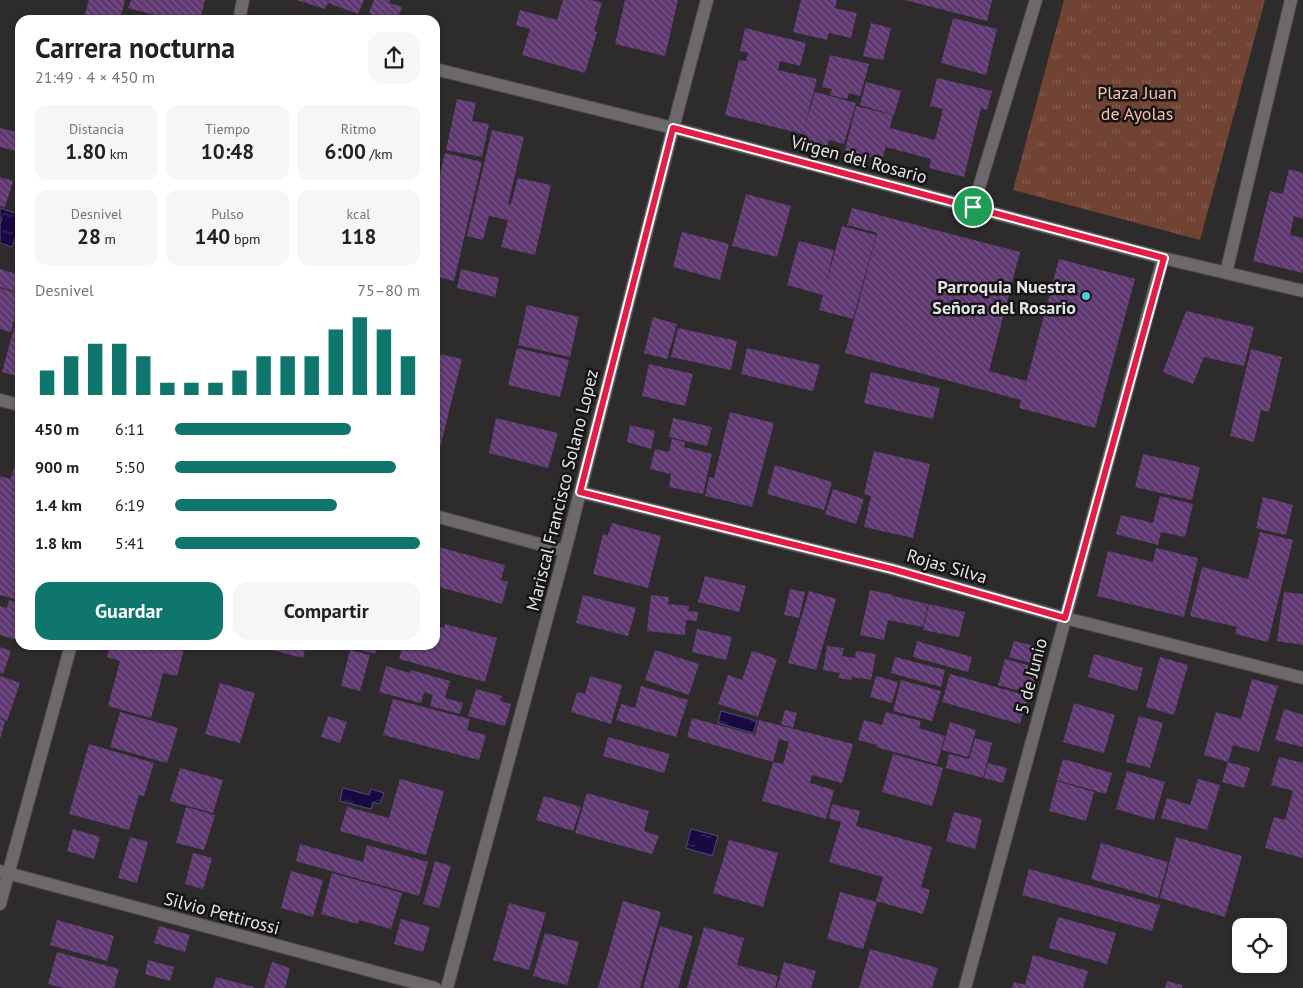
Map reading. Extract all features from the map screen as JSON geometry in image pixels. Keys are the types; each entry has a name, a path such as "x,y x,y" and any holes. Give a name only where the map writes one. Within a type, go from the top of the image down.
{"street":[{"path":"240,15 243,0"},
{"name":"Mariscal Francisco Solano Lopez","path":"447,988 565,552 707,0"},
{"path":"973,207 1036,0"},
{"path":"1226,273 1291,0"},
{"name":"Virgen del Rosario","path":"440,70 673,128 1164,258 1303,291"},
{"name":"5 de Junio","path":"965,988 1164,258"},
{"path":"0,400 15,404"},
{"name":"Rojas Silva","path":"580,492 892,569 1065,618 1303,678"},
{"path":"440,517 565,552"},
{"path":"0,904 4,872 70,650"},
{"name":"Silvio Pettirossi","path":"4,872 436,988"}],"green space":[{"name":"Plaza Juan de Ayolas","path":"1064,0 1265,0 1200,240 1013,190"}],"water":[{"path":"0,208 15,213 15,238 12,247 0,243 0,224 2,218 0,217"},
{"path":"721,711 757,721 753,733 718,723"},
{"path":"343,788 369,795 371,789 384,793 380,804 373,802 371,809 340,801"},
{"path":"691,829 718,836 712,856 686,848"}],"building":[{"path":"89,0 125,0 121,15 84,15"},
{"path":"131,0 205,0 201,15 154,15 128,8"},
{"path":"297,0 364,0 358,14 328,3 325,9"},
{"path":"374,0 390,0 389,3 402,7 399,15 374,15 369,13"},
{"path":"563,0 591,0 602,3 594,31 597,32 585,73 522,55 530,29 516,25 520,10 557,20"},
{"path":"625,0 678,0 665,56 615,44"},
{"path":"801,0 837,0 835,8 857,13 851,38 829,33 827,40 793,32"},
{"path":"905,0 992,0 987,21"},
{"path":"953,18 997,29 986,75 941,63"},
{"path":"871,23 891,28 883,60 863,56"},
{"path":"745,28 806,43 800,66 780,61 778,70 817,79 804,129 815,92 856,103 844,144 829,140 826,151 803,144 805,135 803,134 725,115 739,60 746,61 748,53 740,51"},
{"path":"830,55 869,64 860,96 849,93 847,99 830,95 832,89 822,87"},
{"path":"937,78 992,91 987,110 981,108 964,177 929,168 931,159 886,147 888,139 882,160 845,150 856,106 893,115 890,128 935,140 943,109 930,106"},
{"path":"866,82 901,91 894,115 860,105"},
{"path":"457,99 476,103 472,121 489,124 482,157 446,150"},
{"path":"0,128 15,132 15,151 0,147"},
{"path":"492,130 524,137 508,204 511,204 518,178 551,185 535,255 501,247 508,220 489,216 483,240 467,236"},
{"path":"445,153 482,162 454,281 440,277 440,174"},
{"path":"1289,169 1303,173 1303,219 1294,216 1290,235 1303,238 1303,273 1253,261 1270,191 1283,194"},
{"path":"0,177 13,181 5,207 0,206"},
{"path":"746,194 791,206 777,257 732,246"},
{"path":"852,208 1020,252 989,371 1026,381 1024,391 1059,259 1135,279 1095,428 1019,408 1021,400 845,353 877,233 847,225"},
{"path":"842,226 876,235 853,319 819,310 823,295 787,285 799,241 834,250 825,287"},
{"path":"682,232 729,244 720,280 673,267"},
{"path":"0,269 15,274 15,291 0,287"},
{"path":"461,269 499,278 495,297 457,288"},
{"path":"0,288 15,292 15,317 11,332 0,329"},
{"path":"527,305 579,317 570,357 518,345"},
{"path":"1186,311 1254,327 1244,366 1204,357 1193,384 1163,372"},
{"path":"653,317 677,324 667,359 644,353"},
{"path":"15,325 15,376 2,372"},
{"path":"678,328 737,341 731,370 671,357"},
{"path":"517,348 569,360 560,397 508,385"},
{"path":"747,348 820,365 813,391 741,374"},
{"path":"1251,349 1282,357 1269,412 1261,410 1254,442 1230,436"},
{"path":"440,354 462,359 440,448"},
{"path":"649,364 693,374 685,406 642,396"},
{"path":"871,372 940,388 933,419 864,403"},
{"path":"730,412 774,423 752,507 705,496 709,477 714,478"},
{"path":"496,418 558,433 548,468 489,453"},
{"path":"673,418 712,427 707,446 669,437"},
{"path":"630,425 655,431 651,449 627,442"},
{"path":"672,439 685,442 684,447 712,454 703,494 669,487 671,474 650,469 655,449 669,452"},
{"path":"874,451 930,464 913,538 864,527 871,496 864,494"},
{"path":"1143,454 1200,467 1192,500 1135,487"},
{"path":"15,462 15,599 0,595 0,476 11,479"},
{"path":"775,465 832,482 824,510 767,494"},
{"path":"833,489 864,499 856,524 825,514"},
{"path":"1160,496 1193,504 1185,537 1161,532 1158,545 1116,534 1121,515 1153,523"},
{"path":"1263,497 1293,505 1286,535 1256,528"},
{"path":"612,523 661,536 648,588 593,574 603,534 608,535"},
{"path":"1260,532 1293,540 1268,642 1235,634 1237,627 1190,616 1202,567 1248,579"},
{"path":"440,547 505,565 501,580 508,582 502,604 440,587"},
{"path":"1156,548 1198,558 1184,617 1097,596 1108,551 1153,562"},
{"path":"705,576 746,586 739,612 698,602"},
{"path":"790,589 805,592 799,618 784,615"},
{"path":"870,590 928,604 923,627 888,620 884,640 860,635"},
{"path":"809,591 836,599 816,670 788,663"},
{"path":"1284,592 1303,594 1303,645 1277,641"},
{"path":"583,595 636,608 628,636 576,623"},
{"path":"651,595 669,597 668,604 689,606 688,611 698,612 697,621 686,620 685,635 647,631"},
{"path":"9,600 15,602 15,640 0,635 0,606 7,608"},
{"path":"929,604 965,612 959,637 923,630"},
{"path":"445,624 497,638 485,682 399,659 402,650 440,650 440,627 444,628"},
{"path":"697,629 732,637 726,660 692,652"},
{"path":"917,641 972,657 968,672 913,657"},
{"path":"1014,641 1039,647 1034,664 1009,657"},
{"path":"827,646 844,648 842,656 855,658 856,651 876,654 871,680 852,677 851,680 838,678 840,673 823,670"},
{"path":"0,647 11,651 3,674 0,673"},
{"path":"109,650 184,650 177,676 163,673 151,718 108,706 120,661 107,657"},
{"path":"272,650 305,650 303,658"},
{"path":"350,650 370,655 360,691 341,686"},
{"path":"361,650 376,650 375,654"},
{"path":"655,650 699,664 689,695 645,680"},
{"path":"752,651 777,659 758,717 718,704 728,675 742,680"},
{"path":"1094,654 1143,668 1137,691 1088,677"},
{"path":"895,657 945,670 941,687 891,673"},
{"path":"1160,657 1188,665 1174,715 1146,707"},
{"path":"1005,659 1038,668 1031,694 998,685"},
{"path":"386,666 410,673 411,670 450,681 445,698 463,703 460,714 430,706 433,695 424,692 421,703 379,692"},
{"path":"950,674 1028,696 1020,724 942,702"},
{"path":"0,676 20,683 7,721 0,718"},
{"path":"590,676 622,685 611,724 571,712 577,692 585,694"},
{"path":"876,676 898,682 892,703 870,697"},
{"path":"1252,679 1278,686 1259,752 1233,745 1228,762 1204,755 1216,712 1241,719"},
{"path":"901,680 941,691 932,721 893,711"},
{"path":"220,683 255,693 240,743 205,734"},
{"path":"641,686 688,700 676,737 616,720 621,704 635,708"},
{"path":"476,689 502,696 500,701 511,704 505,726 468,716"},
{"path":"393,699 470,719 467,730 486,735 479,760 383,735"},
{"path":"1074,703 1115,715 1104,753 1063,742"},
{"path":"1284,709 1303,715 1303,747 1275,740"},
{"path":"785,710 797,713 793,728 781,724"},
{"path":"120,712 178,728 167,763 110,747"},
{"path":"886,712 921,721 919,728 945,736 937,764 858,740 864,720 882,725"},
{"path":"328,716 347,722 340,743 321,737"},
{"path":"1139,716 1163,723 1150,768 1126,762"},
{"path":"692,718 755,735 759,720 853,744 842,783 812,775 810,783 834,790 826,819 762,801 773,762 687,737","holes":["779,739 789,742 783,764 773,762"]},
{"path":"0,719 5,721 1,737 0,737"},
{"path":"950,722 976,730 968,757 942,750"},
{"path":"608,737 670,754 664,773 603,756"},
{"path":"975,738 992,743 983,778 946,768 949,754 969,759"},
{"path":"89,744 154,763 144,796 139,795 129,830 69,814"},
{"path":"893,754 943,768 932,806 882,792"},
{"path":"1279,757 1303,763 1303,858 1265,848 1274,817 1285,820 1293,791 1271,785"},
{"path":"1063,759 1112,773 1106,794 1057,780"},
{"path":"1228,762 1250,768 1244,788 1222,782"},
{"path":"988,763 1007,768 1003,783 984,778"},
{"path":"180,768 223,780 213,813 170,801"},
{"path":"1127,771 1165,782 1154,820 1116,809"},
{"path":"400,779 444,791 426,855 340,831 347,807 389,818"},
{"path":"1198,779 1220,785 1207,830 1161,818 1167,798 1190,805"},
{"path":"1057,781 1094,792 1086,821 1049,811"},
{"path":"587,793 649,811 644,831 659,836 652,854 575,833"},
{"path":"544,796 581,807 573,831 536,820"},
{"path":"832,804 860,811 856,826 932,847 921,887 930,890 923,914 876,901 883,877 829,862 841,822 829,818"},
{"path":"186,807 215,815 204,850 176,843"},
{"path":"954,812 982,819 975,849 946,841"},
{"path":"73,829 100,837 94,859 67,851"},
{"path":"130,837 148,842 137,883 118,878"},
{"path":"1176,837 1242,856 1225,917 1160,898"},
{"path":"729,840 778,853 763,907 713,893"},
{"path":"1101,843 1168,862 1158,898 1091,879"},
{"path":"300,844 363,862 367,845 428,862 419,896 296,861"},
{"path":"193,853 212,858 203,889 185,884"},
{"path":"435,861 451,866 439,908 423,904"},
{"path":"1029,869 1160,905 1152,931 1022,895"},
{"path":"291,871 323,880 313,917 281,908"},
{"path":"332,873 402,893 391,929 359,920 358,924 321,914"},
{"path":"840,892 877,902 863,949 827,939"},
{"path":"623,901 661,912 640,988 598,988"},
{"path":"509,903 546,913 529,970 493,960"},
{"path":"1058,917 1116,933 1107,964 1049,948"},
{"path":"401,919 430,927 423,952 394,944"},
{"path":"57,920 114,936 107,961 50,945"},
{"path":"159,926 190,935 185,952 154,943"},
{"path":"660,926 693,936 678,988 643,988"},
{"path":"704,927 744,938 737,965 778,976 775,988 687,988"},
{"path":"545,933 579,942 567,985 533,976"},
{"path":"870,949 938,968 932,988 859,988"},
{"path":"57,952 119,969 114,988 64,988 48,984"},
{"path":"1033,955 1088,971 1083,988 1012,988 1014,982 1025,985"},
{"path":"148,960 174,967 170,981 145,974"},
{"path":"272,962 290,968 285,988 264,988"},
{"path":"784,962 816,971 811,988 777,988"},
{"path":"216,977 254,987 254,988 213,988"},
{"path":"1167,981 1182,985 1182,988 1165,988"}],"place":[{"name":"Parroquia Nuestra Señora del Rosario","path":"1086,296"}],"route":[{"path":"673,128 973,207 1164,258 1065,618 892,569 580,492 673,128"}]}
